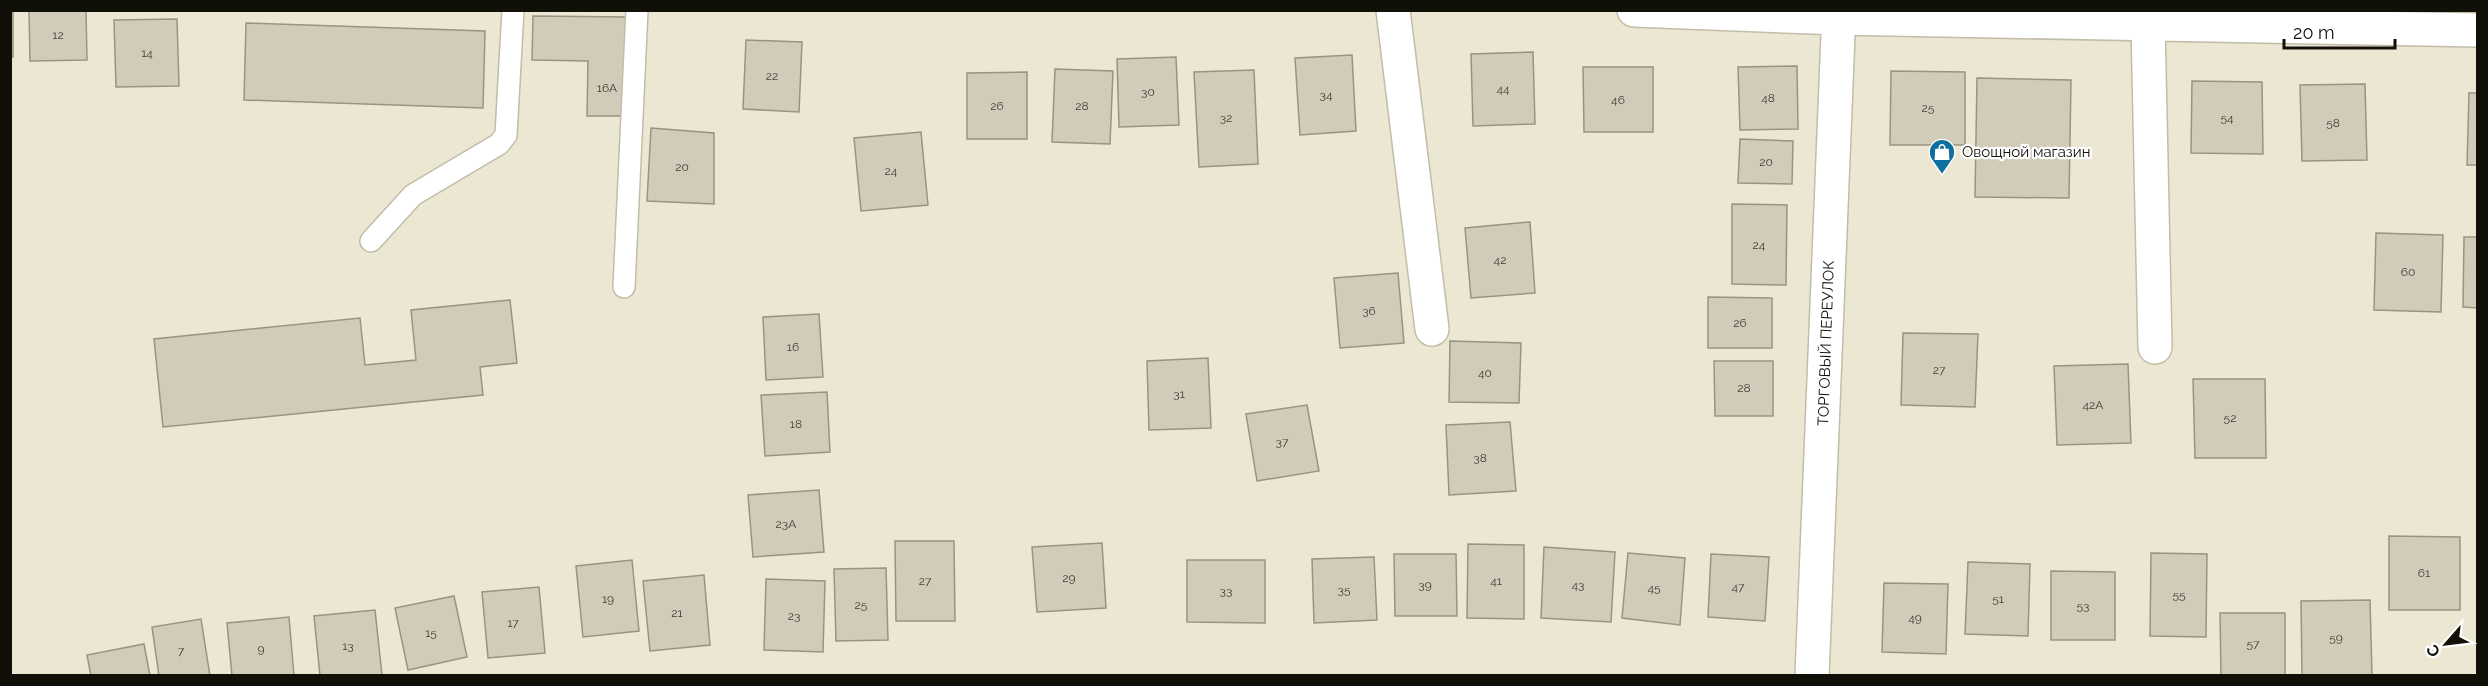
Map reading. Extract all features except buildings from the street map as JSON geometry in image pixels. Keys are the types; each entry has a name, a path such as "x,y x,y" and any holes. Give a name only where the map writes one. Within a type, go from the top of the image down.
{"street":[{"path":"1394,10 1431,329"},
{"path":"1634,10 2148,24 2478,30"},
{"name":"ТОРГОВЫЙ ПЕРЕУЛОК","path":"1812,675 1839,14"},
{"path":"2148,24 2155,347"}],"lane":[{"path":"371,241 413,195 499,144 506,135 513,10"},
{"path":"624,287 637,10"}],"place":[{"name":"Овощной магазин","path":"1942,175"}]}
